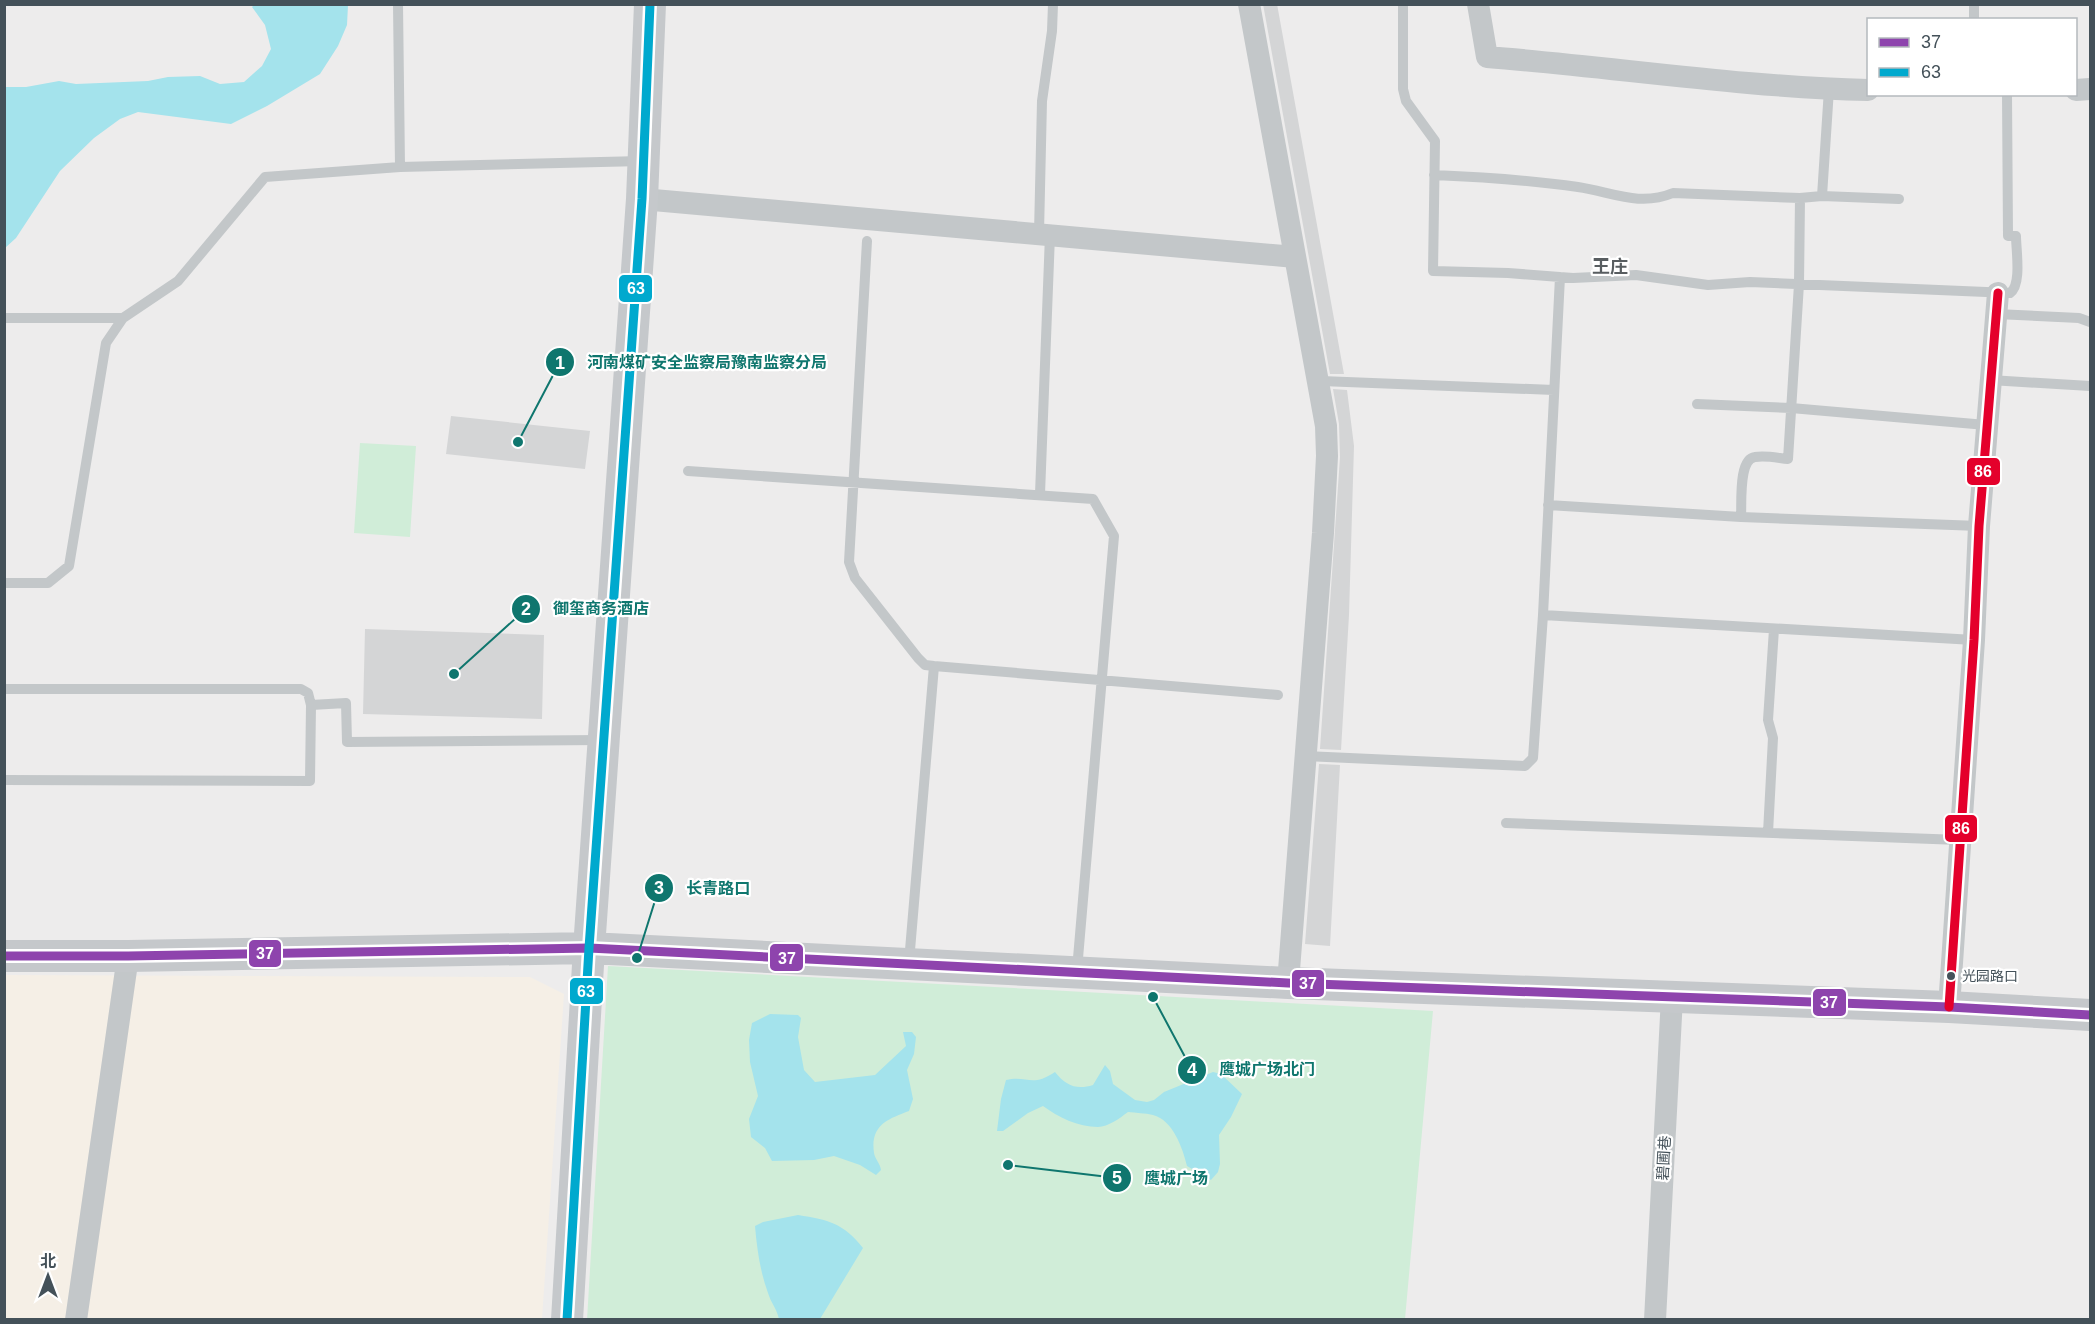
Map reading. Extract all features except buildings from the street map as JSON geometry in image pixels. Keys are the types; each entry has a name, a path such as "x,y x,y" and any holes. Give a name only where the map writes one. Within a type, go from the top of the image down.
{"street":[{"path":"567,1320 589,948 642,199 650,4"},
{"path":"1249,4 1326,426 1327,456 1288,983"},
{"path":"1478,4 1487,57 1829,89 1867,90"},
{"path":"642,199 1295,257"},
{"path":"1949,1007 1974,640 1979,526 1997,304"},
{"path":"4,956 589,948 1288,983 1949,1007 2091,1015"},
{"path":"75,1320 128,956"},
{"name":"碧圃巷","path":"1655,1320 1672,997"}],"lane":[{"path":"398,4 400,167"},
{"path":"1040,494 1044,234 1042,101 1052,31 1053,4"},
{"path":"1402,4 1402,88 1406,101 1435,141 1433,271 1574,278 1636,275 1708,285 1750,282 1798,284 1997,304 2091,322"},
{"path":"1822,196 1829,89"},
{"path":"1997,304 2014,291 2018,282 2016,236 2008,236 2007,96"},
{"path":"4,583 48,583 69,566 106,343 123,318 178,281 265,177 400,167 644,161"},
{"path":"1434,175 1494,177 1580,187 1613,196 1639,199 1658,199 1673,193 1899,199"},
{"path":"1741,517 1743,468 1747,460 1754,457 1788,459 1798,284 1800,198"},
{"path":"867,241 849,562 855,578 918,658 925,665 934,666 1278,694"},
{"path":"1305,756 1525,766 1533,758 1543,615 1560,277"},
{"path":"4,318 123,318"},
{"path":"1990,380 2091,386"},
{"path":"1321,381 1554,390"},
{"path":"1697,404 1791,408 1986,425"},
{"path":"688,471 1093,499 1114,536 1077,972"},
{"path":"1548,505 1741,517 1979,526"},
{"path":"1543,615 1974,640"},
{"path":"1768,833 1773,738 1768,720 1774,629"},
{"path":"909,963 934,666"},
{"path":"4,689 302,689 309,693 311,705 310,781 4,780"},
{"path":"311,705 346,703 347,742 604,740"},
{"path":"1506,824 1960,840"}],"shaded area":[{"path":"5,975 530,977 564,994 542,1319 5,1320"}],"green space":[{"path":"360,443 416,446 410,537 354,533"},
{"path":"608,966 1433,1011 1405,1319 587,1320"}],"water":[{"path":"254,5 348,5 347,25 338,46 320,74 267,106 231,124 138,112 120,119 94,138 60,171 16,238 5,248 5,87 26,87 59,81 76,84 200,76 220,84 244,82 262,66 271,49 265,25 252,7"},
{"path":"770,1014 798,1015 801,1018 798,1037 804,1070 815,1082 875,1075 906,1046 903,1032 912,1032 916,1037 914,1054 907,1070 913,1099 909,1111 882,1124 875,1136 874,1153 881,1170 876,1175 860,1165 834,1156 814,1160 772,1161 765,1148 751,1137 749,1119 758,1096 750,1062 749,1040 752,1023"},
{"path":"1105,1065 1110,1071 1113,1084 1135,1100 1147,1102 1154,1100 1164,1092 1213,1072 1221,1074 1242,1094 1219,1135 1220,1164 1218,1172 1211,1180 1187,1166 1176,1136 1166,1123 1153,1115 1128,1112 1106,1126 1091,1127 1069,1121 1043,1106 1028,1113 1003,1131 997,1131 1006,1080 1035,1080 1055,1072 1063,1081 1072,1086 1087,1086 1093,1085"},
{"path":"798,1215 835,1224 849,1233 863,1248 820,1319 779,1319 769,1297 761,1268 755,1226 763,1222"}],"transit line":[{"name":"63","path":"567,1320 589,948 642,199 650,4"},
{"name":"86","path":"1949,1007 1974,640 1979,526 1998,293"},
{"name":"37","path":"4,956 589,948 1288,983 1949,1007 2090,1015"}],"place":[{"name":"河南煤矿安全监察局豫南监察分局","path":"518,442"},
{"name":"御玺商务酒店","path":"454,674"},
{"name":"长青路口","path":"637,958"},
{"name":"光园路口","path":"1951,976"},
{"name":"鹰城广场北门","path":"1153,997"},
{"name":"鹰城广场","path":"1008,1165"}],"district":[{"name":"王庄","path":"1610,267"}]}
